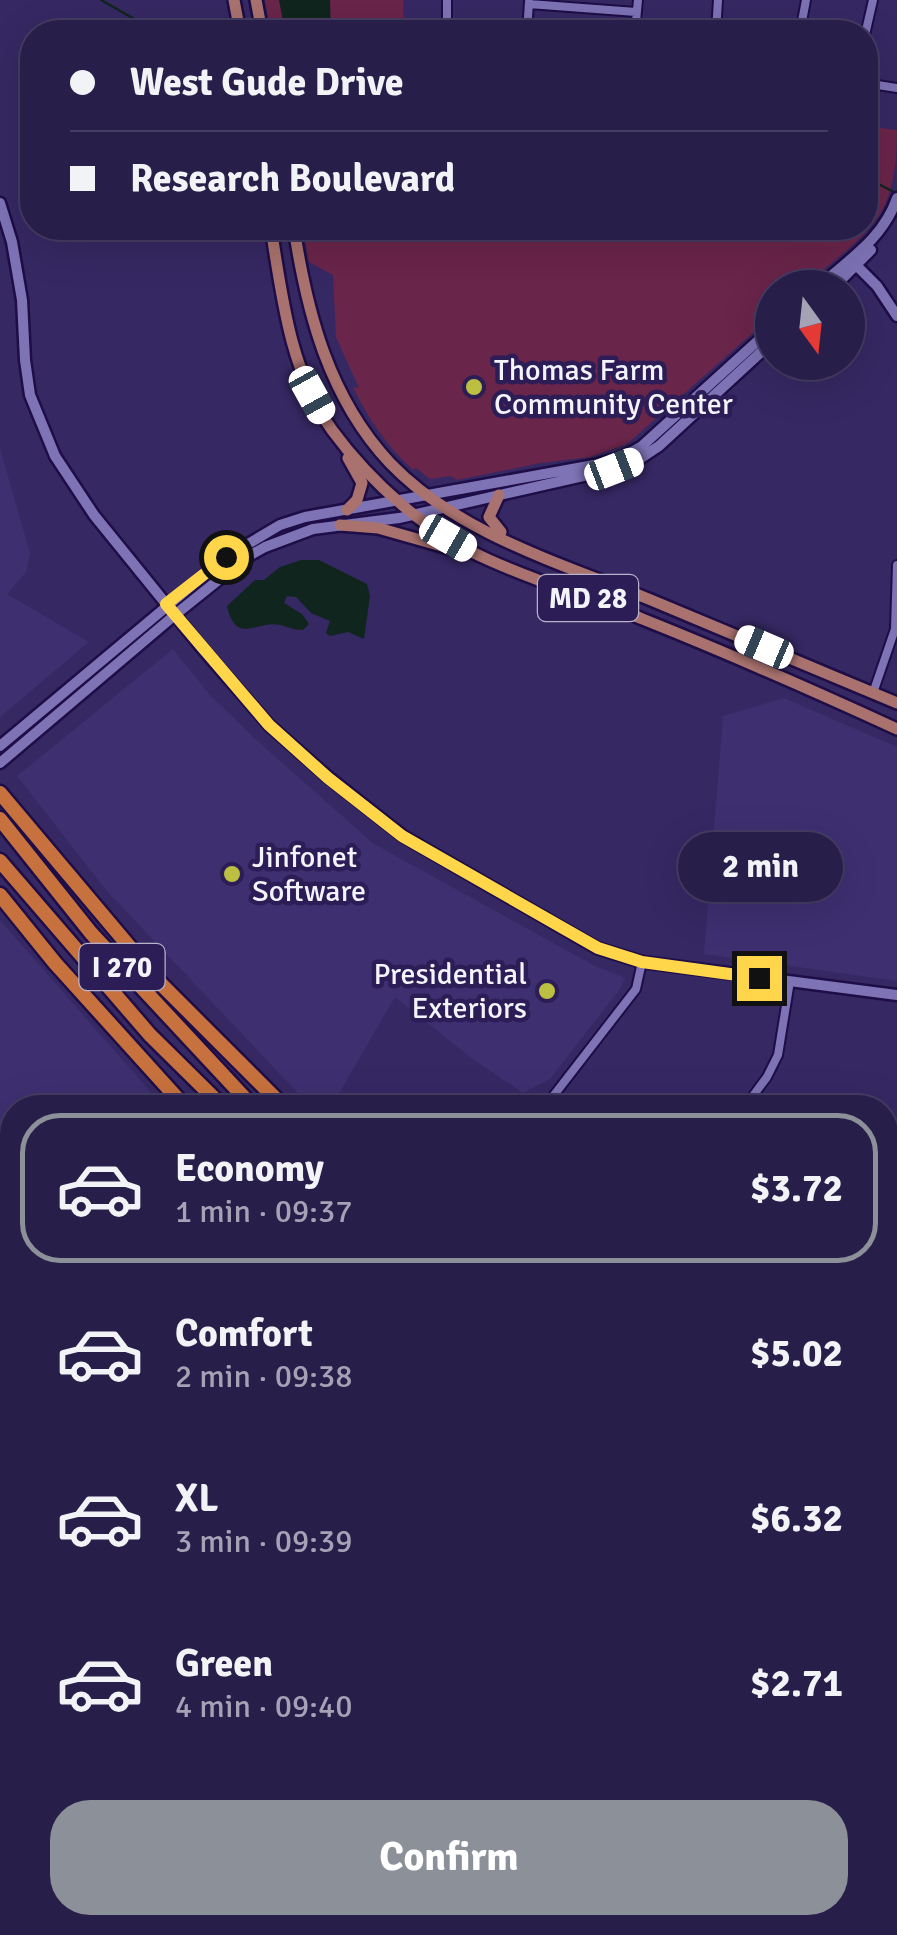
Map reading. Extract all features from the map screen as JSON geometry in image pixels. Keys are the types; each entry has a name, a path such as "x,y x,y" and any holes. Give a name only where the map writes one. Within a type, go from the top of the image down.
{"highway":[{"name":"I 270","path":"0,793 160,983 273,1095"},
{"name":"I 270","path":"0,819 91,933 242,1095"},
{"name":"I 270","path":"0,861 150,1035 211,1095"},
{"name":"I 270","path":"0,895 67,977 174,1095"}],"main road":[{"name":"MD 28","path":"274,240 293,346 312,395 330,428 372,476 414,514 486,559 646,620 897,729"},
{"name":"MD 28","path":"296,240 304,290 320,346 343,399 390,463 442,507 532,551 897,703"},
{"path":"330,428 362,484 357,500 347,510"},
{"path":"499,495 490,508 490,522 511,541"},
{"path":"340,525 393,532 486,559"}],"street":[{"path":"636,20 638,0"},
{"path":"529,2 636,12"},
{"path":"878,233 897,199"},
{"path":"0,202 22,300 26,376 55,456 76,490 166,604 269,725 375,816 459,870 598,948 642,962 897,995"},
{"path":"843,270 883,238 897,216"},
{"path":"848,270 872,240"},
{"path":"854,262 877,286 897,316"},
{"path":"0,746 166,604 249,541 292,521 621,458 642,446 755,343"},
{"path":"0,763 176,614 265,547 313,528 414,514 614,469 638,460 659,446 755,358"},
{"path":"873,693 895,629 897,565"},
{"path":"554,1095 636,989 642,962"},
{"path":"754,1095 778,1054 790,982"}],"shaded area":[{"path":"265,0 403,0 404,20 269,20"},
{"path":"279,0 330,0 331,20 283,20"},
{"path":"878,128 897,130 891,186 878,216"},
{"path":"305,240 858,240 823,270 755,270 755,331 627,444 590,457 457,480 451,476 430,479 416,468 413,470 365,410 336,337 333,275 309,262"},
{"path":"0,448 30,553 26,572 7,594 89,642 0,717"},
{"path":"301,560 319,560 367,584 370,596 364,639 348,632 330,636 326,633 330,621 311,613 296,597 287,596 284,603 302,614 309,624 303,630 271,624 248,629 236,625 227,606 255,580 264,580 280,567"},
{"path":"173,649 210,695 374,844 595,966 625,978 550,1079 523,1093 395,997 338,1095 300,1095 106,890 17,776"},
{"path":"784,698 897,747 897,981 704,954 723,716"},
{"path":"0,920 153,1095 0,1095"}],"waterway":[{"path":"101,0 136,20"},
{"path":"878,184 896,193"}],"place":[{"name":"Thomas Farm Community Center","path":"474,387"},
{"name":"Jinfonet Software","path":"232,874"},
{"name":"Presidential Exteriors","path":"547,991"}],"route":[{"path":"226,557 166,604 269,725 375,816 402,836 598,948 642,962 759,978"}]}
